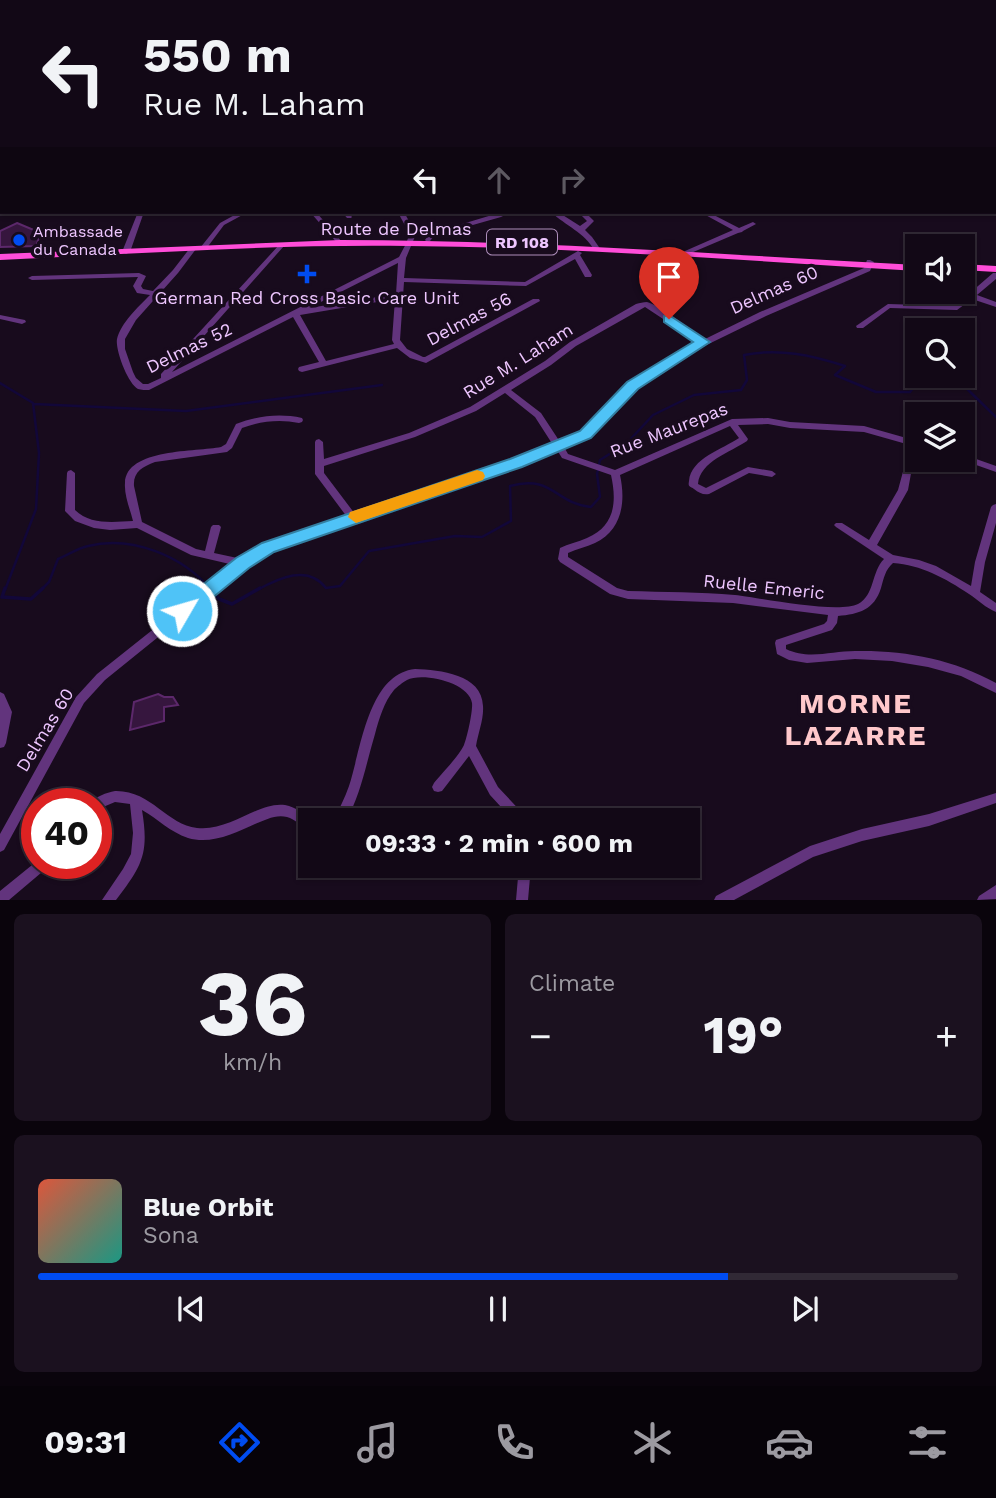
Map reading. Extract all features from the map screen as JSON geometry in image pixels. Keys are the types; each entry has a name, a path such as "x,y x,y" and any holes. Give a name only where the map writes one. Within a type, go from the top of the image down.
{"main road":[{"name":"Route de Delmas","path":"410,242 428,240 905,265"},
{"name":"Route de Delmas","path":"127,250 281,246 339,241"},
{"name":"Route de Delmas","path":"0,255 339,241 410,242 579,252 596,248"},
{"path":"975,270 996,272"}],"street":[{"path":"127,250 140,214"},
{"path":"204,246 222,224 241,214"},
{"path":"315,214 339,241"},
{"path":"302,369 398,345 398,296 402,258 413,234 402,214"},
{"path":"428,240 431,235 469,221 485,220 502,214"},
{"path":"557,214 580,230 596,248"},
{"path":"580,230 590,221 583,214"},
{"path":"707,214 740,231"},
{"path":"687,253 753,224"},
{"path":"160,380 281,246"},
{"name":"Delmas 52","path":"192,249 184,265 121,337 121,346 134,383 141,387 149,387 402,258"},
{"path":"400,280 526,284 579,252 588,275"},
{"name":"Delmas 60","path":"0,846 80,700 124,656 243,563 268,548 559,447 589,432 616,400 633,386 703,342 856,274 870,263"},
{"path":"975,293 996,272"},
{"path":"32,278 139,275 142,276 137,286 140,291 156,294"},
{"path":"323,363 295,313 398,296"},
{"path":"975,297 996,305"},
{"name":"Delmas 56","path":"398,345 419,360 426,360 536,301"},
{"name":"Rue M. Laham","path":"320,464 412,435 473,409 573,344 645,304 703,342"},
{"path":"860,326 888,306 957,308 962,304"},
{"path":"0,317 22,322"},
{"name":"Rue Maurepas","path":"506,390 538,415 571,460 615,473 732,422 768,421 790,425 864,429 905,441"},
{"path":"138,524 129,481 132,471 141,464 161,457 223,450 229,446 239,426 247,422 281,418 299,420"},
{"path":"732,422 744,439 702,465 693,478 693,485 706,492 748,470 772,474"},
{"path":"319,442 319,474 353,518"},
{"path":"975,462 996,469"},
{"path":"872,546 903,490 907,472"},
{"path":"71,473 70,511 73,515 110,526 138,524 194,552 243,563"},
{"name":"Ruelle Emeric","path":"615,473 620,488 620,509 611,526 595,539 564,551 563,559 614,591 733,599 832,612 832,623 828,627 780,643 781,651 791,658 854,655 931,663 975,674 996,688"},
{"path":"975,593 980,562 996,507"},
{"path":"839,525 891,559 900,559 931,569 996,608"},
{"path":"209,555 216,527"},
{"path":"832,612 845,612 870,600 876,594 884,566 891,559"},
{"path":"346,808 381,701 395,681 413,673 441,675 471,688 479,706 470,746 438,787"},
{"path":"0,697 6,712 0,743"},
{"path":"470,746 494,791 510,808"},
{"path":"112,797 124,796 143,803 174,827 200,835 225,833 280,810 298,817"},
{"path":"720,900 810,852 862,835 940,817 996,798"},
{"path":"108,900 137,858 141,841 135,800"},
{"path":"522,900 524,878"},
{"path":"0,899 24,879"},
{"path":"983,900 996,891"}],"building":[{"name":"Ambassade du Canada","path":"17,223 41,233 36,246 0,247 0,231"},
{"path":"158,694 173,697 178,705 164,707 164,721 130,730 134,702"}],"waterway":[{"path":"322,0 332,0"},
{"path":"257,590 275,581 302,575 311,576 326,588 340,586 369,551 455,536 482,537 511,521 510,486 536,484 569,501 591,507 600,497 597,474 600,460 627,443 653,415 694,395 741,390 747,380 744,355 770,352 807,356 845,366 835,375 876,392 910,392 913,388"},
{"path":"0,383 33,403 39,453 36,509 5,590"},
{"path":"34,404 186,411 382,385"},
{"path":"966,388 996,417"},
{"path":"43,588 49,582 58,559 84,547 122,543 139,546 171,558 186,567 211,590"},
{"path":"5,588 2,597 31,599 43,588"},
{"path":"210,588 219,599 232,604 260,588"}],"slow traffic":[{"path":"356,517 477,476"}],"place":[{"name":"Ambassade du Canada","path":"19,240"},
{"name":"German Red Cross Basic Care Unit","path":"307,274"}],"district":[{"name":"MORNE LAZARRE","path":"856,719"}],"route":[{"path":"182,611 243,563 268,548 546,453 589,432 616,400 633,386 703,342 669,319"}]}
